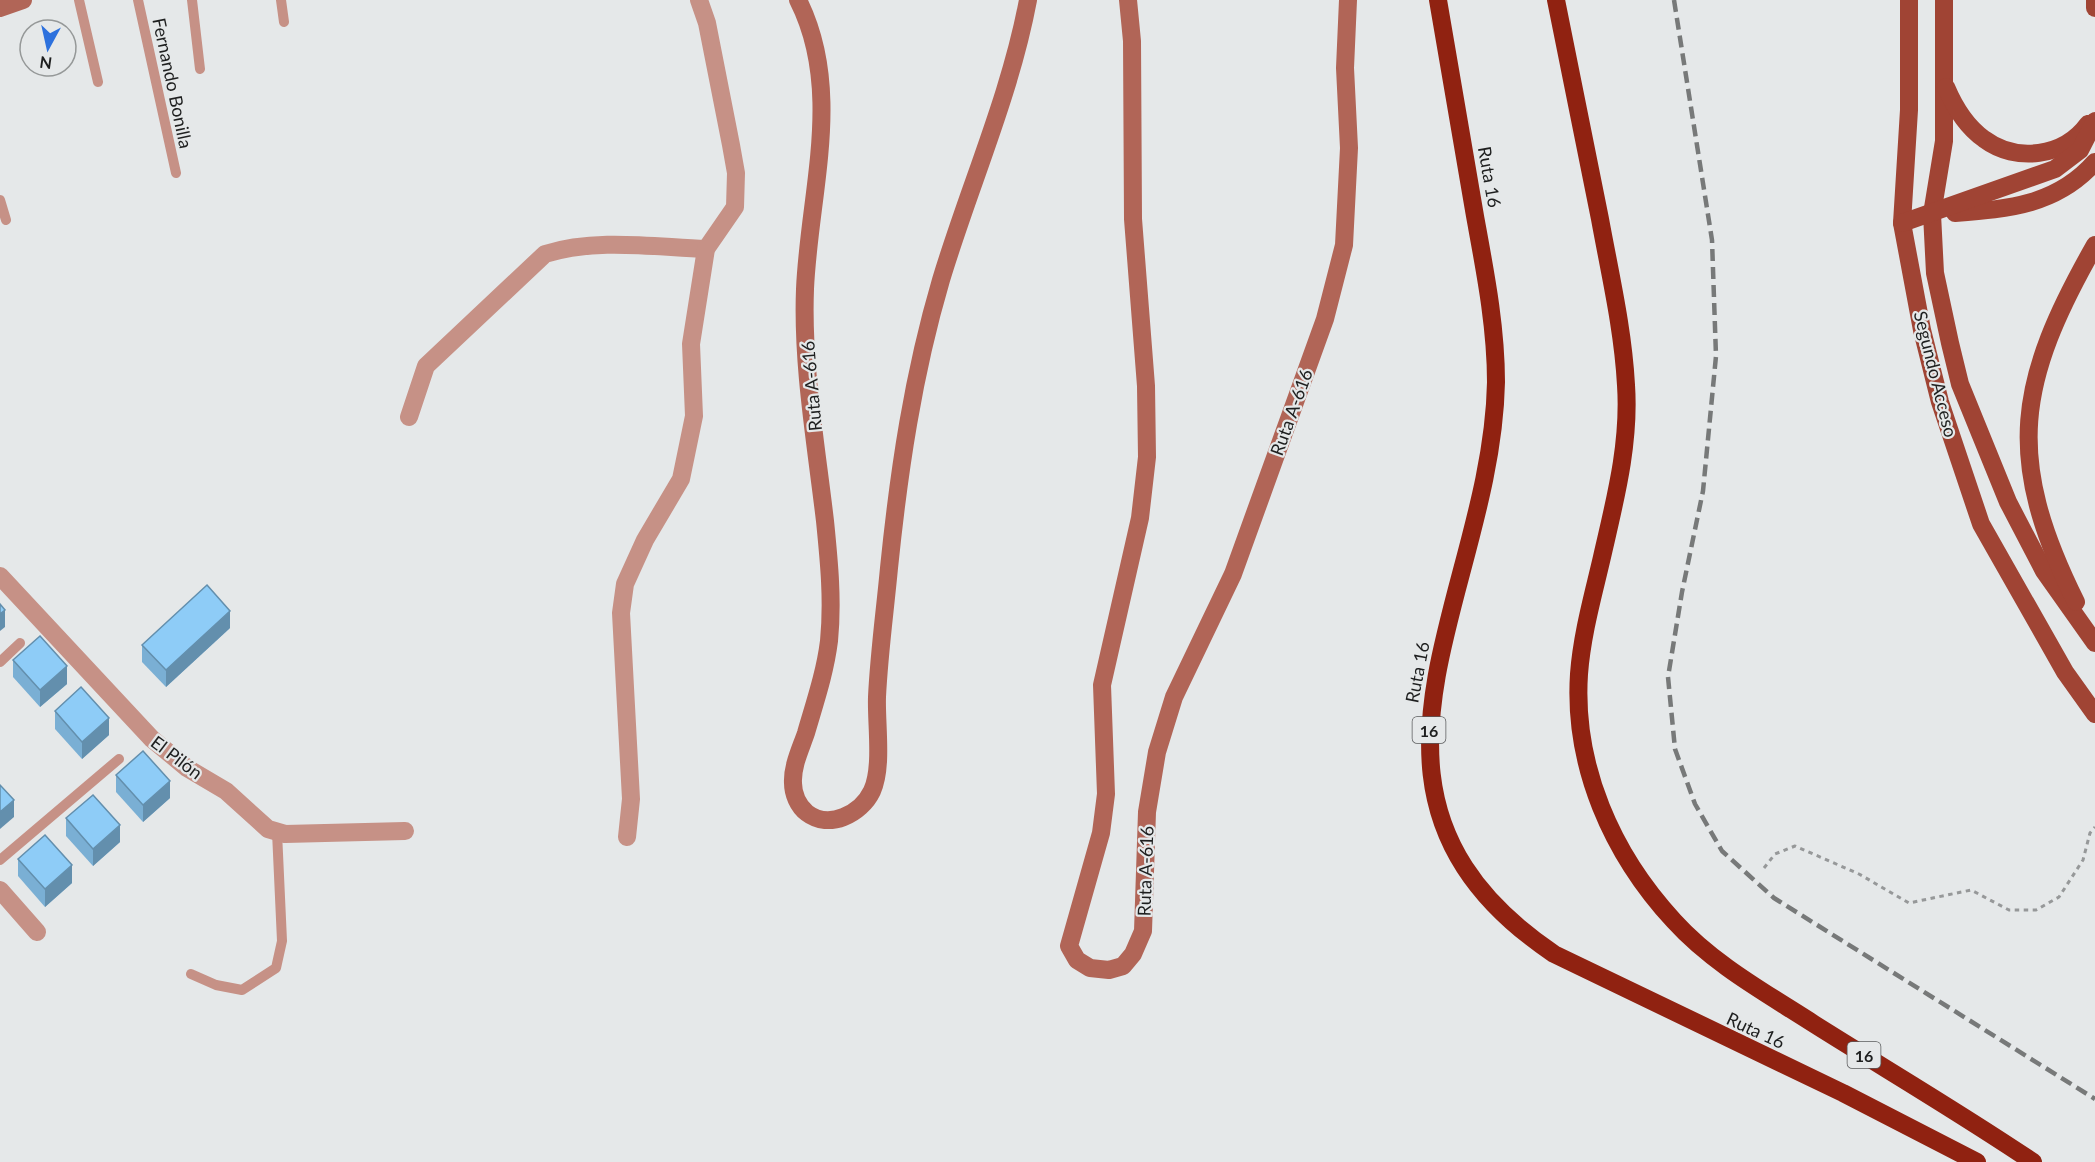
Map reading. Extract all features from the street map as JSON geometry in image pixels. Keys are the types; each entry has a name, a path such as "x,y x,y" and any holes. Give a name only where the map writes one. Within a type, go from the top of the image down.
{"highway":[{"name":"Ruta 16","path":"1438,0 1488,288 1496,381 1490,454 1483,490 1438,664 1431,710 1429,742 1432,784 1448,839 1467,871 1493,904 1522,931 1554,954 1843,1093 1977,1162"},
{"name":"Ruta 16","path":"1556,0 1615,300 1626,385 1627,429 1621,474 1587,621 1579,671 1580,724 1596,796 1615,839 1639,878 1656,902 1697,944 1766,993 2033,1162"}],"main road":[{"path":"0,8 23,0"},
{"name":"Ruta A-616","path":"798,0 812,32 819,62 823,104 820,150 808,242 805,294 808,362 831,601 824,671 793,780 796,798 804,811 816,818 832,820 848,815 861,806 875,782 879,662 897,490 910,401 939,287 1011,70 1028,0"},
{"name":"Ruta A-616","path":"1128,0 1132,41 1133,219 1146,386 1147,457 1140,518 1102,685 1106,794 1101,833 1069,946 1077,960 1090,968 1109,970 1124,966 1134,954 1143,931 1147,812 1157,752 1174,697 1233,574 1325,319 1344,245 1348,148 1345,68 1348,0"},
{"name":"Segundo Acceso","path":"1909,0 1909,110 1902,223 1922,330 1940,402 1981,524 2059,663 2095,714"},
{"name":"Segundo Acceso","path":"1944,0 1944,141 1932,214 1935,273 1960,384 2008,502 2044,571 2093,640"},
{"path":"2095,0 2095,8"},
{"path":"1944,80 1959,111 1976,133 1994,145 2013,152 2032,154 2057,148 2078,135 2095,112"},
{"path":"1902,223 1932,214 2064,164 2087,141 2095,121"},
{"path":"1932,214 2007,209 2034,203 2067,187 2095,162"},
{"path":"2093,640 2061,572 2036,504 2031,479 2028,425 2034,383 2047,343 2068,293 2095,245"}],"street":[{"path":"627,837 631,799 621,613 626,584 645,540 681,479 694,416 691,344 706,249 735,207 736,173 707,23 699,0"},
{"path":"409,417 426,366 545,254 564,248 599,245 706,249"},
{"name":"El Pilón","path":"0,576 152,739 186,768 225,791 268,829 277,832"},
{"path":"277,832 285,834 405,831"},
{"path":"0,890 36,932"}],"lane":[{"path":"79,0 98,82"},
{"name":"Fernando Bonilla","path":"138,0 176,173"},
{"path":"192,0 200,69"},
{"path":"281,0 284,22"},
{"path":"0,200 6,220"},
{"path":"0,662 20,643"},
{"path":"0,860 119,759"},
{"path":"190,974 216,985 242,990 276,968 282,940 277,832"}],"path":[{"path":"1764,868 1775,854 1796,846 1859,874 1909,903 1971,890 2009,910 2036,910 2059,897 2083,860 2090,833 2095,827"}],"building":[{"path":"207,585 230,611 166,670 142,645"},
{"path":"0,604 5,610 0,614"},
{"path":"40,636 67,666 40,690 13,660"},
{"path":"81,687 109,718 82,742 55,711"},
{"path":"143,751 170,781 143,805 116,775"},
{"path":"0,785 14,800 0,812"},
{"path":"93,795 120,825 93,849 66,818"},
{"path":"45,835 72,865 45,889 18,859"}],"railway":[{"path":"1674,0 1712,240 1716,356 1703,491 1682,592 1668,677 1675,749 1695,804 1722,851 1774,898 2095,1099"}]}
